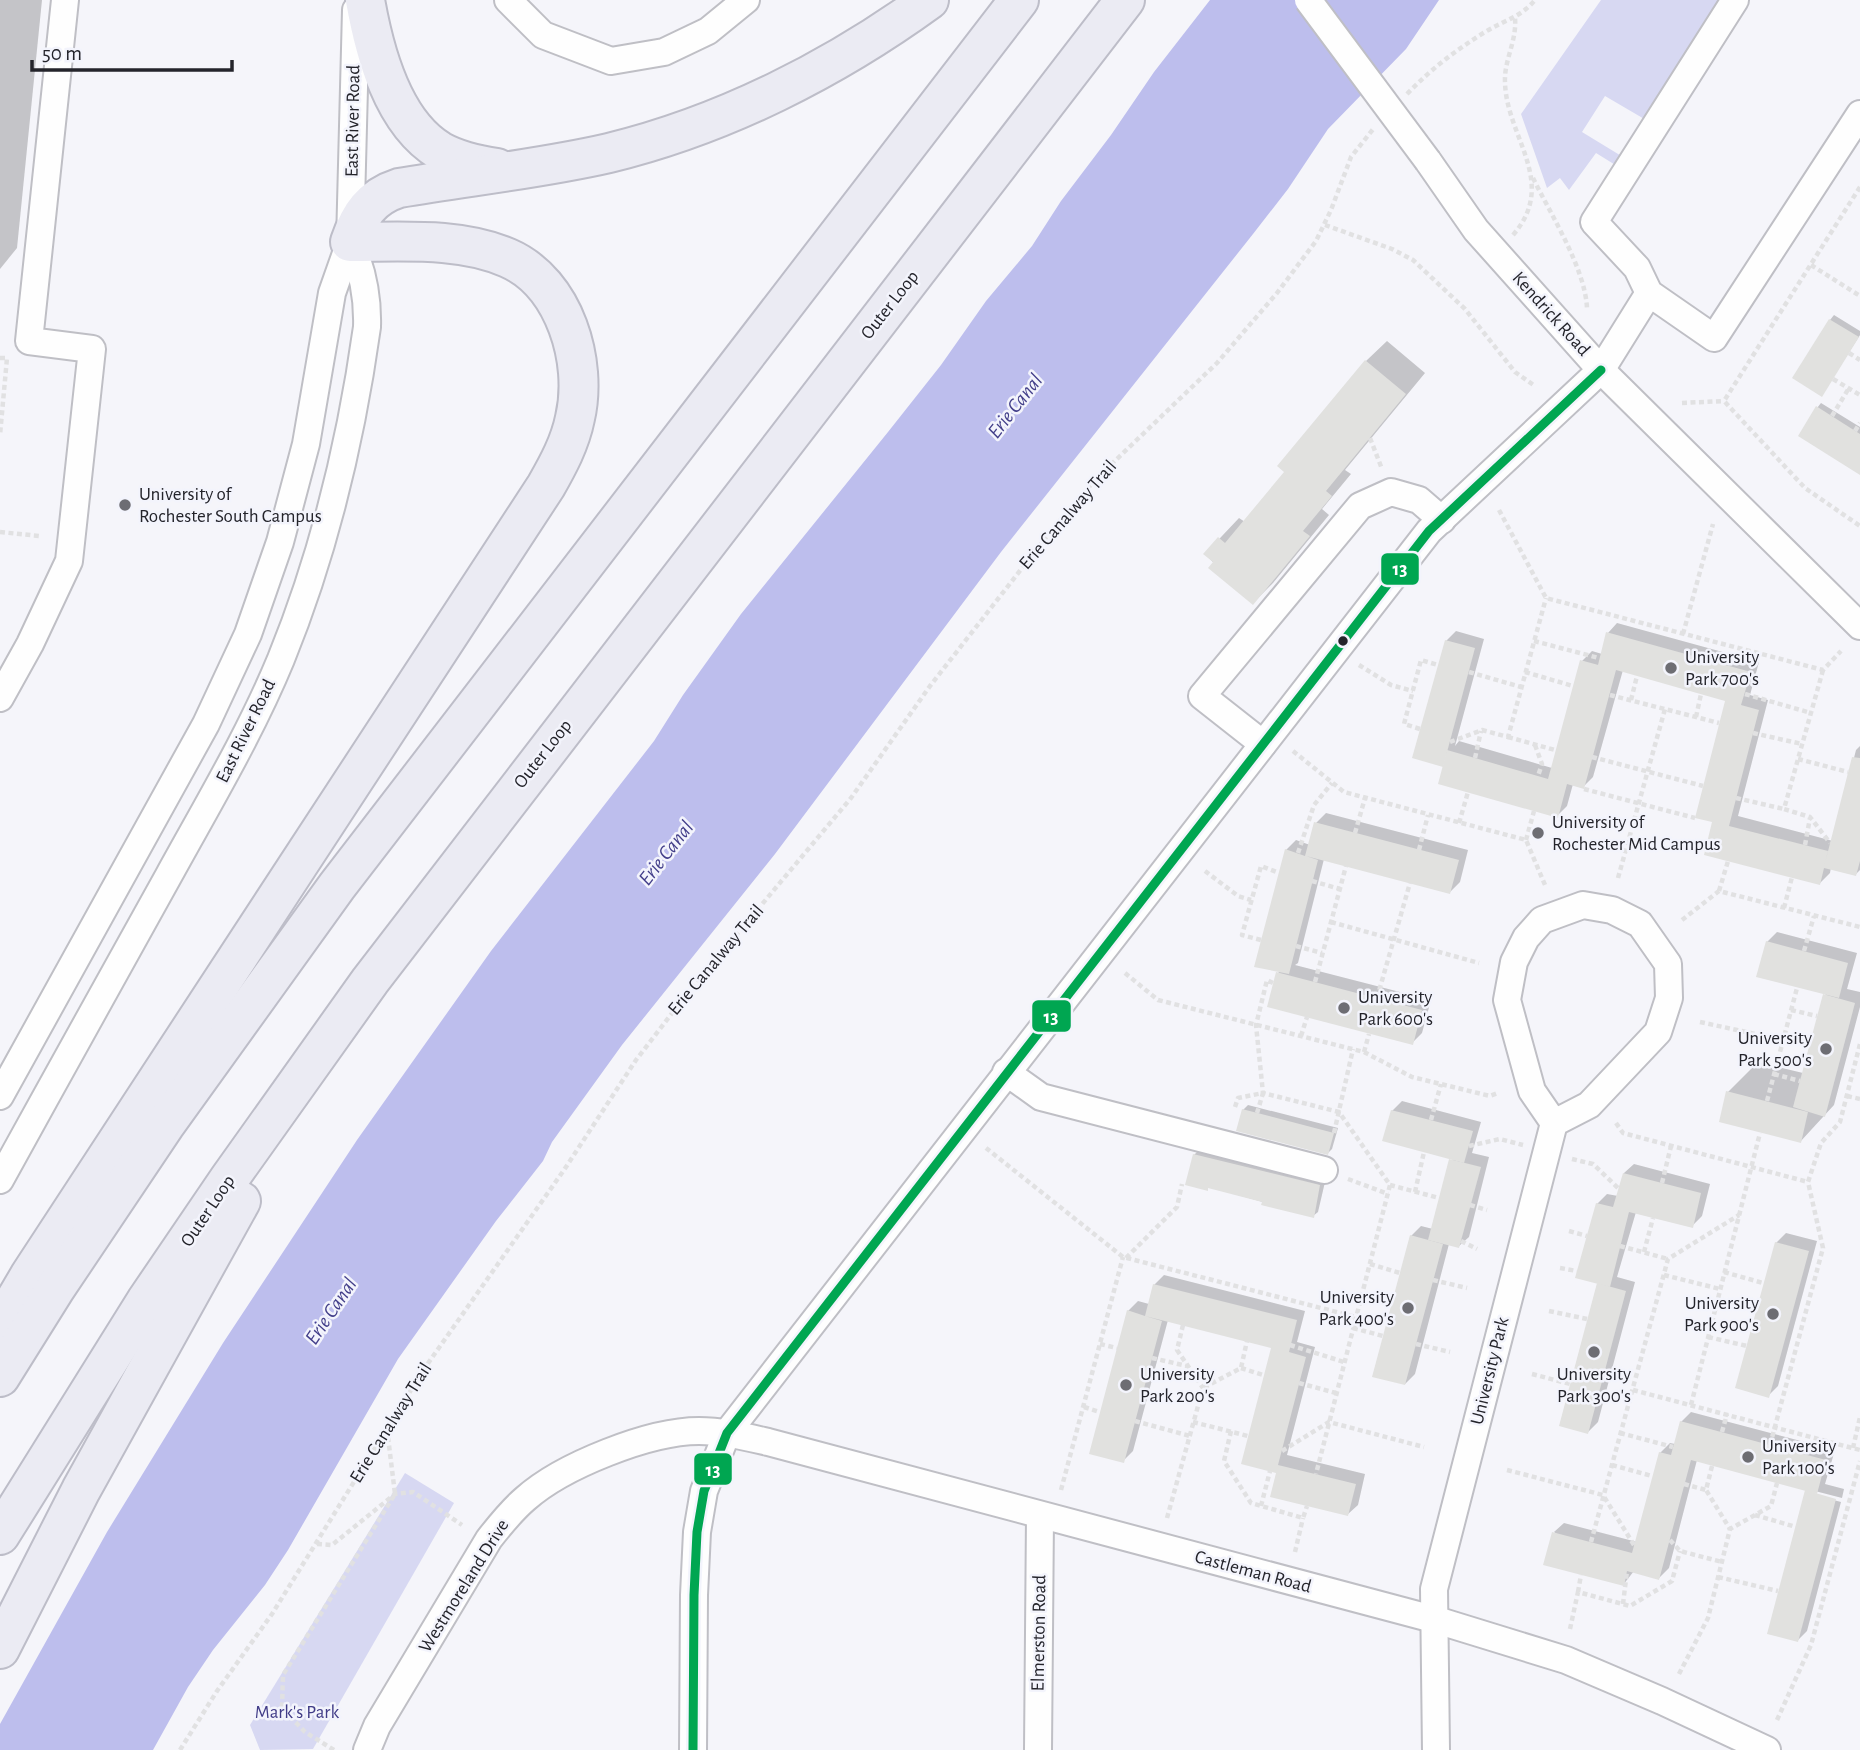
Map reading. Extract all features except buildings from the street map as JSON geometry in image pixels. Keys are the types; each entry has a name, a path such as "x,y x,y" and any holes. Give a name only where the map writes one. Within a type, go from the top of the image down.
{"highway":[{"path":"365,0 385,75 401,109 419,133 440,150 466,162 516,170"},
{"path":"0,1326 538,498 557,466 571,433 579,386 576,354 559,309 532,274 509,259 484,250 437,244 350,242 368,205 386,192 411,186 610,152 673,134 831,65 883,34 929,0"},
{"path":"0,1377 144,1156 301,934 1019,0"},
{"name":"Outer Loop","path":"0,1535 80,1404 167,1270 343,1018 430,901 1125,0"},
{"path":"0,1649 87,1479 343,1018"}],"street":[{"path":"0,698 30,644 69,561 92,349 29,341 65,0"},
{"name":"East River Road","path":"0,1096 184,766 248,634 269,576 295,494 315,398 332,292 350,242 356,0"},
{"path":"508,0 543,35 611,61 664,52 708,31 746,0"},
{"name":"Kendrick Road","path":"1308,0 1465,217 1495,252 1601,370 1860,626"},
{"path":"1735,0 1594,222 1637,268 1649,293 1714,338 1860,114"},
{"name":"East River Road","path":"4,1163 239,748 281,660 315,568 341,474 351,426 368,311 364,278 350,242"},
{"path":"693,1750 697,1532 704,1491 727,1433 1429,531 1601,370 1649,293"},
{"path":"1263,744 1202,696 1360,506 1391,492 1419,500 1442,520"},
{"path":"1583,905 1612,910 1640,924 1668,964 1670,998 1658,1032 1589,1105 1555,1123 1532,1091 1507,1000 1514,962 1526,938 1542,920 1583,905"},
{"path":"1006,1072 1041,1097 1324,1170"},
{"name":"University Park","path":"1436,1750 1434,1589 1555,1123"},
{"name":"Westmoreland Drive","path":"367,1750 377,1726 489,1539 525,1498 543,1485 606,1453 656,1438 698,1431 727,1433"},
{"name":"Castleman Road","path":"727,1433 1433,1619 1566,1660 1662,1700 1767,1750"},
{"name":"Elmerston Road","path":"1038,1750 1041,1517"}],"path":[{"path":"1406,95 1444,60 1486,32 1515,18 1535,0"},
{"path":"1515,18 1504,83 1509,109 1531,174 1579,272 1586,292 1587,309"},
{"name":"Erie Canalway Trail","path":"180,1750 217,1691 272,1614 424,1369 659,1029 834,819 930,686 1051,531 1095,480 1217,363 1277,293 1325,225 1351,157 1380,122"},
{"path":"1495,252 1510,239 1524,220 1531,198 1531,174"},
{"path":"1724,401 1860,187"},
{"path":"1325,225 1392,249 1413,260 1465,309 1515,372 1535,386"},
{"path":"1811,265 1860,296"},
{"path":"1849,353 1860,360"},
{"path":"0,358 7,358 0,435"},
{"path":"1833,379 1860,395"},
{"path":"1832,416 1849,388"},
{"path":"1682,403 1724,401 1805,488 1860,526"},
{"path":"1855,431 1860,423"},
{"path":"1370,438 1383,471"},
{"path":"1499,510 1546,598 1508,737"},
{"path":"1683,634 1713,524"},
{"path":"0,532 39,536"},
{"path":"1546,598 1823,670"},
{"path":"1534,641 1599,658"},
{"path":"1784,809 1823,670 1842,651"},
{"path":"1420,729 1404,724 1421,660 1438,665"},
{"path":"1359,665 1391,685 1413,691"},
{"path":"1469,672 1521,687"},
{"path":"1525,672 1573,686"},
{"path":"1631,700 1637,676"},
{"path":"1696,717 1701,694"},
{"path":"1745,694 1811,713"},
{"path":"1610,695 1719,723"},
{"path":"1618,878 1665,709"},
{"path":"1475,758 1482,730"},
{"path":"1450,742 1482,730 1555,750"},
{"path":"1753,733 1802,744"},
{"path":"1535,745 1542,764 1538,776"},
{"path":"1293,751 1344,792 1526,840"},
{"path":"1592,757 1703,786"},
{"path":"1798,759 1848,772"},
{"path":"1298,853 1314,805 1332,783"},
{"path":"1584,789 1695,818"},
{"path":"1459,823 1468,792"},
{"path":"1355,833 1365,798"},
{"path":"1736,798 1811,817 1830,843"},
{"path":"1534,811 1526,840 1545,884"},
{"path":"1419,850 1428,815"},
{"path":"1805,845 1811,817"},
{"path":"1682,920 1719,891 1728,861"},
{"path":"1261,940 1242,935 1251,900 1261,866 1279,873"},
{"path":"1315,982 1346,866"},
{"path":"1205,871 1238,897 1251,900"},
{"path":"1784,908 1792,877"},
{"path":"1312,881 1340,889"},
{"path":"1377,998 1410,883"},
{"path":"1719,891 1860,928"},
{"path":"1804,951 1814,916"},
{"path":"1331,922 1479,962"},
{"path":"1296,946 1322,953"},
{"path":"1125,973 1158,1000 1364,1052 1412,1077 1490,1096 1498,1093"},
{"path":"1257,1113 1263,1093 1256,1025 1267,980 1273,983"},
{"path":"1767,1101 1797,988"},
{"path":"1791,1010 1817,1016"},
{"path":"1301,1036 1307,1017"},
{"path":"1700,1022 1783,1040"},
{"path":"1364,1052 1369,1034"},
{"path":"1770,1445 1823,1248 1808,1182 1821,1143 1840,1122 1860,1044"},
{"path":"1334,1133 1353,1049"},
{"path":"1774,1074 1800,1081"},
{"path":"1432,1120 1440,1084"},
{"path":"1235,1107 1238,1098 1263,1093 1339,1112 1390,1185 1439,1198"},
{"path":"1847,1096 1860,1100"},
{"path":"1616,1123 1623,1133 1808,1182"},
{"path":"1691,1405 1760,1133"},
{"path":"1469,1146 1500,1139 1525,1146"},
{"path":"1662,1183 1671,1146"},
{"path":"986,1148 1124,1258 1356,1317"},
{"path":"1415,1192 1424,1152"},
{"path":"1564,1156 1593,1164 1618,1188"},
{"path":"1324,1170 1388,1194"},
{"path":"1061,1490 1124,1258 1177,1207 1182,1184"},
{"path":"1316,1474 1390,1185"},
{"path":"1470,1205 1487,1210"},
{"path":"1591,1542 1668,1259 1739,1215"},
{"path":"1644,1252 1653,1218"},
{"path":"1569,1231 1587,1236"},
{"path":"1461,1241 1477,1249"},
{"path":"1620,1246 1668,1259"},
{"path":"1370,1264 1400,1273"},
{"path":"1560,1268 1577,1271"},
{"path":"1724,1272 1763,1283"},
{"path":"1664,1275 1720,1289"},
{"path":"1433,1280 1467,1288"},
{"path":"1549,1311 1587,1320"},
{"path":"1182,1325 1177,1350 1203,1388"},
{"path":"1353,1328 1383,1336"},
{"path":"1708,1337 1747,1346"},
{"path":"1241,1368 1247,1341"},
{"path":"1100,1344 1117,1348"},
{"path":"1416,1344 1450,1352"},
{"path":"1290,1345 1344,1362"},
{"path":"1152,1358 1188,1366"},
{"path":"1167,1518 1203,1388 1241,1368 1264,1376"},
{"path":"1532,1374 1570,1384"},
{"path":"1299,1383 1336,1393"},
{"path":"1633,1390 1860,1450"},
{"path":"1084,1407 1100,1412"},
{"path":"1722,1432 1727,1414"},
{"path":"1853,1448 1860,1416"},
{"path":"1135,1422 1190,1436"},
{"path":"1194,1422 1248,1436"},
{"path":"1282,1451 1329,1422 1424,1447"},
{"path":"334,1750 305,1732 282,1708 283,1675 395,1494 387,1428"},
{"path":"1231,1431 1224,1461 1251,1503 1303,1518"},
{"path":"1620,1433 1673,1447"},
{"path":"1777,1720 1811,1645 1860,1461"},
{"path":"1612,1465 1652,1476"},
{"path":"1706,1490 1712,1466"},
{"path":"1507,1470 1603,1495 1634,1545"},
{"path":"1261,1506 1270,1471"},
{"path":"1730,1528 1771,1506 1777,1483"},
{"path":"1679,1674 1708,1618 1730,1528 1706,1490 1684,1484"},
{"path":"316,1544 332,1545 395,1494 413,1492 460,1524"},
{"path":"1295,1552 1307,1506"},
{"path":"1754,1515 1796,1527"},
{"path":"1670,1540 1680,1551 1722,1562"},
{"path":"1578,1592 1630,1606 1672,1581 1680,1551"},
{"path":"1623,1604 1628,1571"},
{"path":"1570,1629 1581,1576"},
{"path":"1718,1577 1778,1591"}],"green space":[{"path":"1601,0 1723,0 1646,120 1605,96 1582,132 1623,157 1617,166 1596,153 1569,190 1560,178 1547,188 1521,114"},
{"name":"Mark's Park","path":"405,1473 454,1503 313,1749 260,1750 250,1725"}],"water":[{"name":"Erie Canal","path":"1210,0 1439,0 1406,49 1328,129 1288,189 1001,552 775,854 622,1045 552,1142 543,1161 496,1221 398,1359 288,1550 188,1687 153,1750 0,1750 0,1724 107,1532 223,1343 357,1140 491,951 654,741 741,614 941,365 986,301 1032,246 1154,72"}],"transit line":[{"name":"13","path":"693,1750 697,1532 704,1491 727,1433 1429,531 1601,370"}],"place":[{"name":"University of Rochester South Campus","path":"125,505"},
{"name":"University Park 700's","path":"1671,668"},
{"name":"University of Rochester Mid Campus","path":"1538,833"},
{"name":"University Park 600's","path":"1344,1008"},
{"name":"University Park 500's","path":"1826,1049"},
{"name":"University Park 400's","path":"1408,1308"},
{"name":"University Park 900's","path":"1773,1314"},
{"name":"University Park 300's","path":"1594,1352"},
{"name":"University Park 200's","path":"1126,1385"},
{"name":"University Park 100's","path":"1748,1457"}]}
